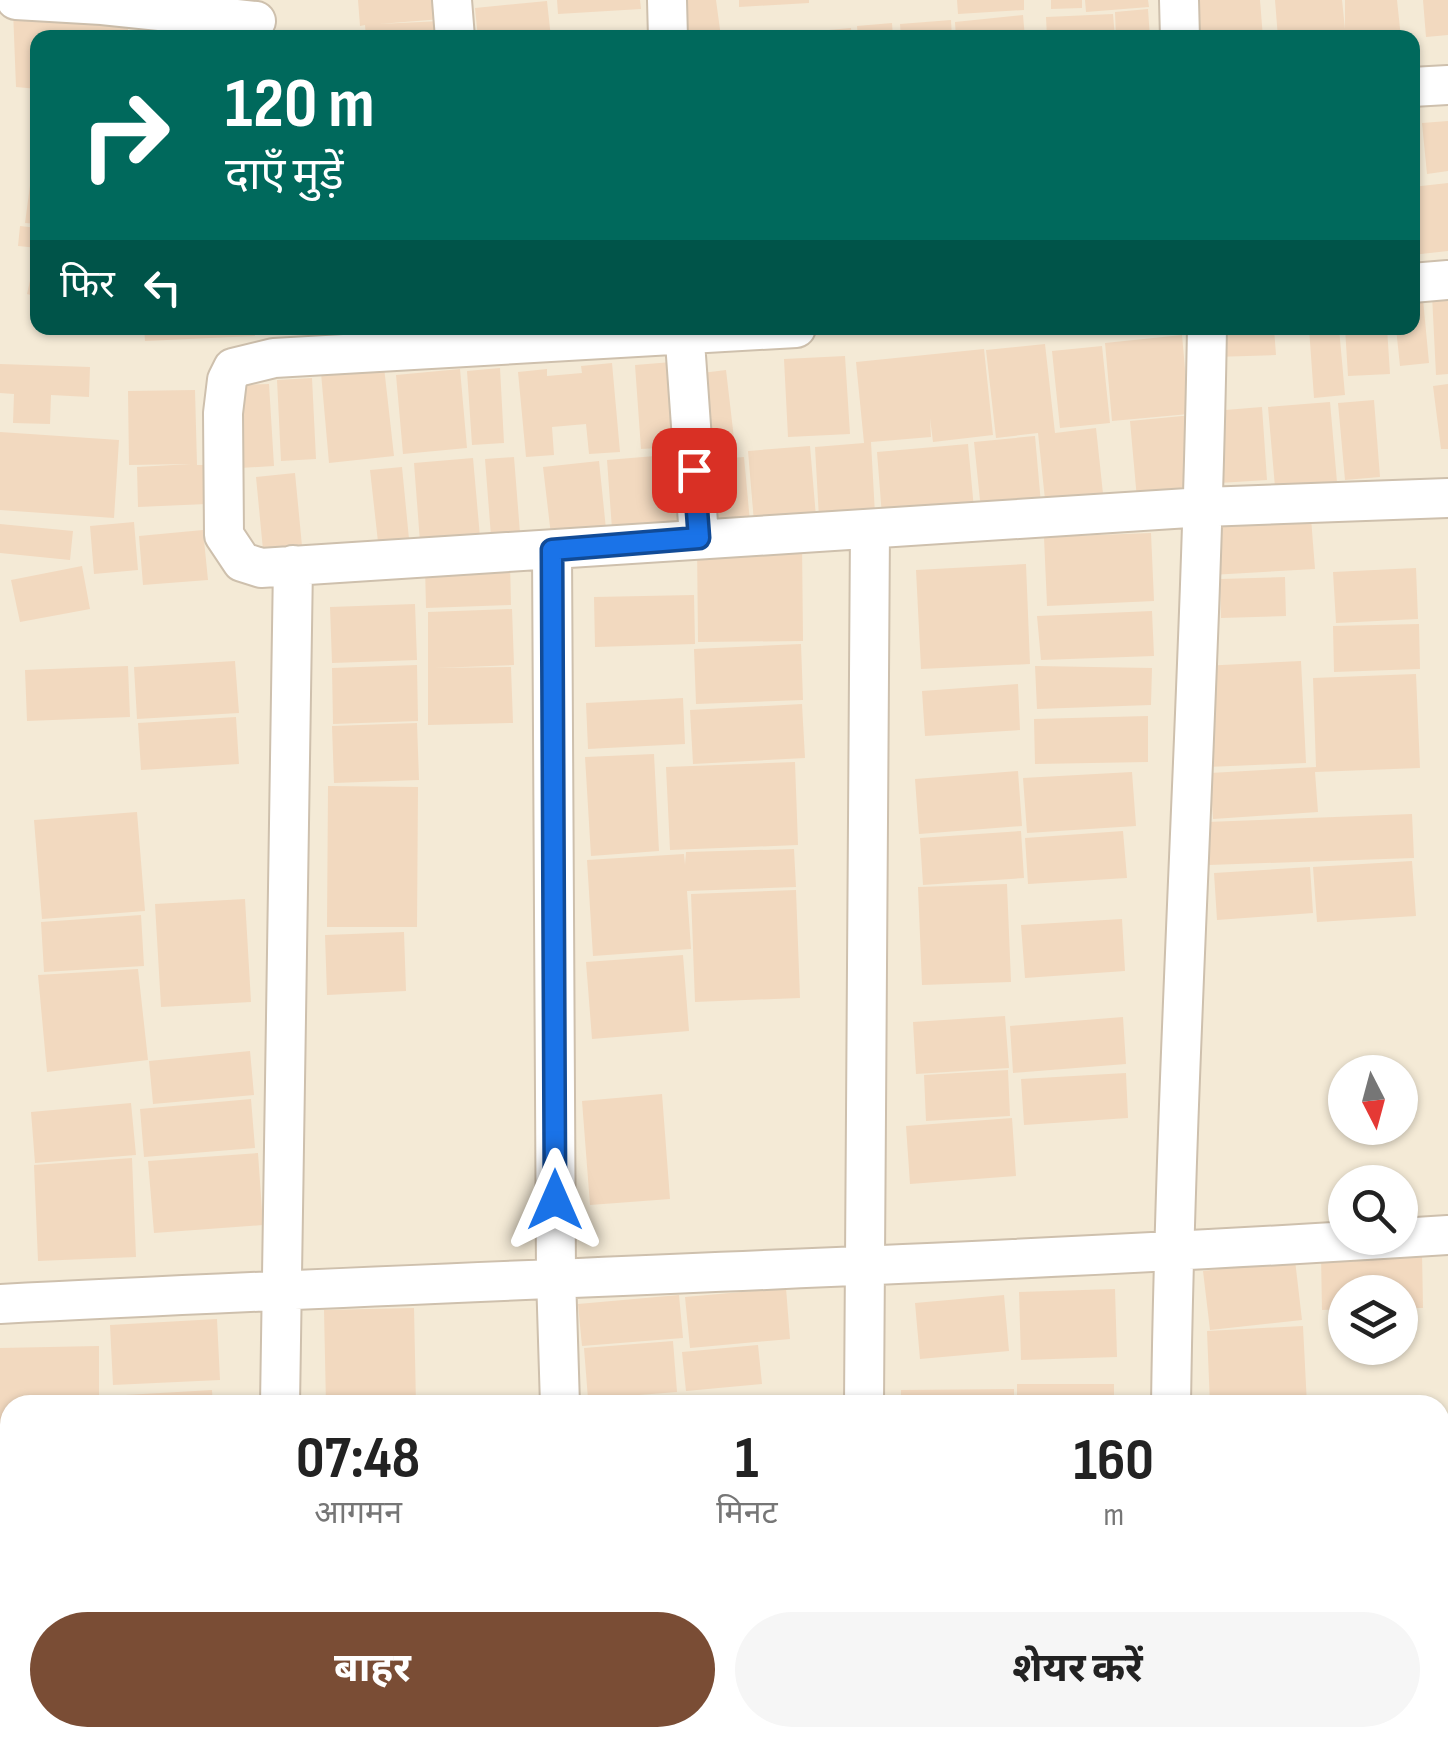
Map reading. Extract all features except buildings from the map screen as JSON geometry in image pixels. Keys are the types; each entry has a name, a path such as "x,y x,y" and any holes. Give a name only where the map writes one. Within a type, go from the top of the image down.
{"street":[{"path":"16,0 256,19"},
{"path":"452,0 454,30"},
{"path":"667,0 668,30"},
{"path":"1179,0 1180,30"},
{"path":"1420,87 1448,85"},
{"path":"1420,282 1448,280"},
{"path":"581,335 274,343 233,368 227,380 223,413 224,535 242,562 261,568 1204,507 1448,498"},
{"path":"685,335 699,538"},
{"path":"1171,1395 1207,335"},
{"path":"864,1395 870,529"},
{"path":"552,550 560,1395"},
{"path":"280,1395 294,565"},
{"path":"0,1304 556,1276 1173,1252 1448,1234"}],"shaded area":[{"path":"0,0 1448,0 1448,1395 0,1395"}],"route":[{"path":"555,1200 552,550 699,538 694,470"}]}
